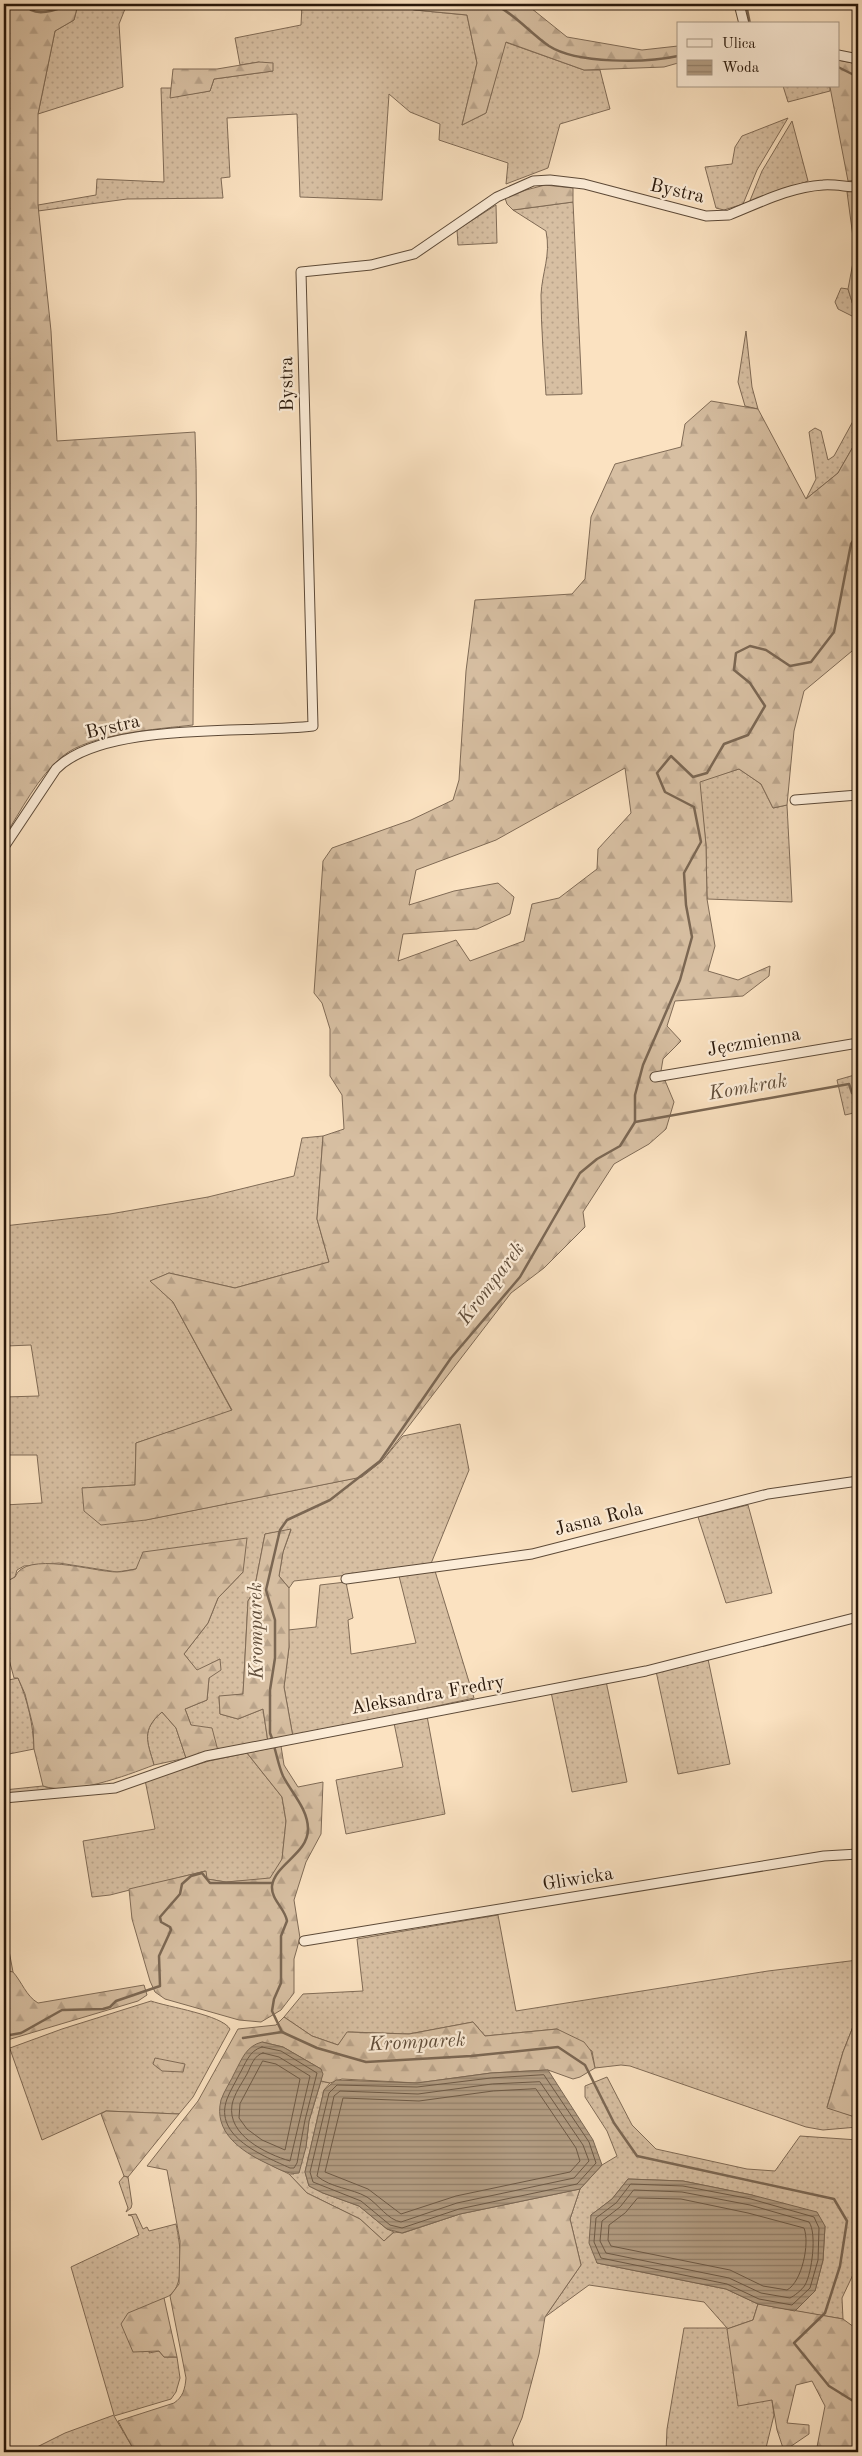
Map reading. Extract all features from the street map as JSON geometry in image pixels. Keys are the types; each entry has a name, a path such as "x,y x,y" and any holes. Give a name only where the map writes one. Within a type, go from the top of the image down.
{"street":[{"path":"738,4 743,22"},
{"path":"840,54 858,59"},
{"name":"Bystra","path":"4,847 56,769 67,759 87,749 154,735 195,731 313,726 301,272 372,266 414,254 497,197 532,181 550,180 584,184 671,208 718,217 729,215 792,190 824,185 858,187"},
{"path":"795,800 858,795"},
{"name":"Jęczmienna","path":"655,1077 858,1043"},
{"name":"Jasna Rola","path":"346,1579 532,1554 768,1494 858,1481"},
{"name":"Aleksandra Fredry","path":"4,1798 115,1788 206,1756 646,1671 858,1617"},
{"name":"Gliwicka","path":"304,1941 824,1856 858,1854"}],"green space":[{"path":"4,4 78,4 74,20 55,31 38,114 38,205 51,331 57,441 195,432 196,505 193,725 143,731 89,742 63,756 46,773 30,794 4,837"},
{"path":"78,4 127,4 119,24 123,87 38,114 55,31 74,20"},
{"path":"302,4 383,4 415,10 467,15 477,63 462,125 486,113 505,42 584,70 600,70 610,109 560,124 548,168 506,184 508,163 439,140 440,124 410,112 389,94 382,200 300,197 297,114 227,118 230,177 221,178 223,198 127,199 38,211 38,205 96,195 97,179 164,182 161,88 171,88 171,97 210,91 214,79 273,71 259,62 240,65 235,38 301,25"},
{"path":"383,4 526,4 567,37 642,50 677,46 677,63 664,67 584,70 506,42 486,113 462,125 477,63 467,15 415,10"},
{"path":"840,60 858,64 858,180 848,181 830,88 840,88"},
{"path":"259,62 273,63 273,71 214,79 210,91 170,98 173,69 217,69"},
{"path":"784,88 830,88 830,91 788,102"},
{"path":"788,118 757,170 743,204 724,210 716,208 705,167 732,164 735,147 742,136"},
{"path":"792,121 808,181 749,203 762,171"},
{"path":"545,185 573,188 573,202 513,210 507,204 505,198"},
{"path":"858,191 858,309 853,305 848,289 855,252 847,192"},
{"path":"573,202 582,394 546,395 541,295 547,256 546,231 513,210"},
{"path":"496,205 497,243 458,245 457,230"},
{"path":"841,288 848,289 853,305 858,309 858,319 838,309 835,302"},
{"path":"746,331 752,387 758,409 745,406 738,382"},
{"path":"711,401 758,409 806,499 838,473 858,438 858,646 804,691 794,731 787,805 773,808 761,784 739,769 700,782 706,845 707,899 715,946 708,971 738,980 770,966 769,976 743,996 675,1001 667,1026 681,1041 663,1059 661,1071 674,1102 666,1129 649,1144 614,1164 583,1212 585,1227 544,1268 511,1293 382,1461 362,1477 146,1520 101,1525 84,1511 82,1488 135,1485 136,1443 232,1410 173,1302 150,1281 169,1273 235,1288 329,1262 317,1219 323,1136 344,1129 342,1095 330,1076 330,1029 322,1003 314,993 323,861 332,848 411,820 453,800 459,780 466,671 475,600 572,594 585,579 591,517 615,464 681,447 685,424","holes":["625,768 631,813 598,849 597,869 559,898 532,904 524,941 470,961 456,940 398,961 403,934 477,929 510,914 514,897 498,883 454,891 409,905 416,870 496,840"]},
{"path":"858,412 858,438 838,473 806,499 816,479 809,432 815,428 821,431 828,460 834,456"},
{"path":"739,769 761,784 773,808 787,805 792,902 707,899 706,845 699,781"},
{"path":"858,1074 858,1112 845,1115 837,1080"},
{"path":"323,1136 317,1219 329,1262 235,1288 169,1273 151,1281 173,1302 232,1411 136,1443 135,1485 82,1488 145,1520 361,1477 382,1461 403,1436 460,1424 469,1470 430,1566 294,1581 289,1588 279,1576 283,1552 291,1530 265,1534 254,1591 248,1601 243,1694 219,1697 220,1714 238,1719 263,1709 268,1742 218,1751 191,1725 185,1709 207,1700 209,1678 220,1659 197,1671 184,1654 208,1623 218,1598 243,1572 136,1569 117,1572 59,1563 24,1566 17,1570 15,1577 4,1583 4,1505 42,1503 37,1455 4,1455 4,1397 39,1396 31,1345 6,1346 4,1336 4,1226 110,1214 208,1197 294,1176 302,1138"},
{"path":"748,1505 772,1593 726,1603 698,1517"},
{"path":"291,1529 283,1552 279,1576 289,1588 289,1647 284,1687 293,1737 268,1742 263,1709 238,1719 220,1714 219,1696 243,1694 248,1601 254,1591 265,1534"},
{"path":"247,1538 243,1572 218,1598 208,1623 184,1654 197,1670 220,1659 221,1670 209,1678 207,1700 185,1709 191,1725 212,1728 218,1751 186,1758 176,1728 162,1712 155,1718 148,1730 149,1749 154,1765 84,1787 55,1788 43,1786 34,1749 33,1726 25,1694 18,1678 14,1678 4,1641 4,1583 15,1577 21,1569 32,1565 61,1564 122,1572 136,1569 143,1552"},
{"path":"435,1571 474,1698 293,1737 284,1687 289,1647 288,1630 316,1627 320,1585 346,1582 353,1618 348,1620 351,1654 416,1643 399,1576"},
{"path":"708,1659 730,1764 678,1774 656,1671"},
{"path":"18,1678 25,1695 34,1749 4,1755 4,1681"},
{"path":"606,1681 627,1782 572,1792 551,1692"},
{"path":"162,1712 176,1728 186,1758 154,1765 147,1736 151,1724"},
{"path":"427,1716 445,1814 346,1834 336,1780 403,1767 394,1723"},
{"path":"281,1746 284,1765 298,1787 323,1782 321,1834 306,1862 294,1900 300,1938 294,1959 294,1993 281,2010 261,2022 239,2020 165,1999 155,1992 150,1981 132,1919 129,1889 206,1871 207,1879 226,1882 270,1878 282,1859 286,1821 282,1797 247,1753"},
{"path":"247,1753 282,1797 286,1821 282,1860 270,1879 226,1882 207,1879 205,1871 110,1895 92,1897 83,1841 155,1829 145,1780 209,1761"},
{"path":"43,1786 56,1790 4,1795 4,1790"},
{"path":"498,1915 516,2011 768,1971 858,1960 858,2014 843,2052 827,2107 858,2118 858,2127 823,2130 806,2127 630,2066 621,2065 595,2068 592,2051 557,2029 485,2036 473,2022 409,2034 348,2032 338,2045 312,2036 284,2017 303,1994 363,1991 357,1939"},
{"path":"4,1924 13,1972 4,1970"},
{"path":"4,1970 13,1972 30,1997 38,2003 144,1985 147,1995 138,2001 4,2041"},
{"path":"151,2001 206,2016 225,2024 230,2029 193,2097 179,2114 106,2111 42,2140 10,2049 4,2050 4,2041 7,2041 10,2048 62,2029"},
{"path":"858,2014 858,2082 855,2092 858,2094 858,2118 827,2108 843,2052"},
{"path":"284,2017 312,2036 338,2045 347,2032 409,2034 473,2022 485,2036 557,2029 584,2042 591,2051 595,2068 573,2079 548,2070 491,2073 417,2083 342,2079 330,2083 321,2081 321,2069 283,2047 262,2042 253,2156 289,2174 307,2193 360,2219 384,2241 394,2232 403,2233 460,2214 580,2189 570,2219 581,2265 545,2317 539,2354 522,2418 512,2441 516,2452 153,2452 134,2450 118,2421 174,2403 181,2395 186,2382 170,2296 179,2284 180,2241 167,2170 147,2166 198,2101 238,2029 276,2025"},
{"path":"155,2058 185,2064 183,2072 162,2071 153,2064"},
{"path":"607,2077 632,2125 656,2149 747,2169 775,2171 800,2136 858,2140 858,2264 842,2298 843,2319 795,2311 815,2291 823,2260 825,2226 752,2195 683,2181 628,2179 612,2199 591,2215 597,2263 726,2289 758,2304 753,2320 727,2329 772,2400 774,2415 765,2452 666,2452 667,2429 684,2328 727,2328 704,2302 589,2285 545,2317 581,2265 570,2219 580,2189 602,2165 617,2156 607,2131 585,2097 585,2086"},
{"path":"321,2081 330,2083 324,2090 305,2172 309,2186 359,2206 387,2229 394,2232 384,2241 360,2219 307,2193 289,2174 294,2174 306,2147 309,2121"},
{"path":"106,2111 179,2114 128,2177 124,2176 101,2114"},
{"path":"124,2176 128,2177 132,2204 131,2208 126,2212 128,2208 119,2182"},
{"path":"136,2214 143,2229 147,2227 149,2231 176,2224 180,2254 177,2287 172,2294 164,2298 149,2353 159,2351 164,2357 177,2357 180,2378 176,2392 171,2399 114,2416 134,2450 153,2452 36,2452 38,2450 37,2447 65,2433 114,2415 71,2267 139,2235 132,2216 128,2215"},
{"path":"164,2298 177,2357 164,2357 159,2351 133,2352 121,2324 128,2313"},
{"path":"758,2304 843,2319 858,2330 858,2452 816,2452 825,2406 812,2381 796,2385 787,2423 809,2425 809,2434 784,2451 777,2430 772,2400 738,2406 727,2329 753,2320"}],"water":[{"path":"262,2042 283,2047 321,2069 323,2074 309,2121 306,2147 299,2173 282,2171 247,2153 231,2139 221,2122 221,2100 240,2062 248,2050"},
{"path":"548,2070 593,2140 602,2165 580,2189 460,2214 402,2233 387,2229 359,2206 309,2186 305,2172 324,2090 336,2080 417,2083 491,2073"},
{"path":"628,2179 683,2181 752,2195 817,2212 825,2226 823,2260 815,2291 795,2311 758,2304 726,2289 597,2263 589,2243 591,2215 612,2199"}],"waterway":[{"path":"25,4 29,9 40,12 52,11 69,4"},
{"path":"494,4 509,13 542,41 561,52 594,59 631,61 677,56"},
{"name":"Kromparek","path":"746,4 750,22"},
{"name":"Kromparek","path":"840,68 858,77"},
{"name":"Kromparek","path":"855,179 858,160"},
{"name":"Kromparek","path":"856,195 858,211"},
{"name":"Kromparek","path":"273,1741 270,1733 270,1690 275,1658 275,1620 266,1590 280,1530 287,1520 330,1500 380,1461 451,1358 520,1277 580,1173 597,1159 620,1146 635,1122 635,1095 643,1065 680,980 692,937 686,905 684,873 701,842 694,807 665,792 657,773 671,756 693,777 707,773 724,744 748,735 765,706 750,683 734,670 736,653 750,646 766,650 790,666 811,662 834,632 851,544 858,533"},
{"name":"Komkrak","path":"635,1122 849,1084 852,1093 858,1092"},
{"name":"Kromparek","path":"274,1746 283,1776 302,1808 308,1829 307,1838 303,1845 279,1871 274,1878 272,1886 274,1896 287,1921 281,1936 281,1983 274,1999 272,2011 282,2032 317,2048 366,2062 471,2056 558,2047 585,2065 614,2123 637,2156 834,2199 847,2221 840,2266 825,2313 794,2343 829,2386 858,2404"},
{"path":"4,2036 21,2033 62,2010 103,2009 110,2007 116,2001 160,1986 159,1956 171,1930 170,1927 161,1922 160,1917 180,1894 182,1884 191,1876 202,1873 210,1883 272,1883"},
{"path":"243,2038 282,2032"}]}
